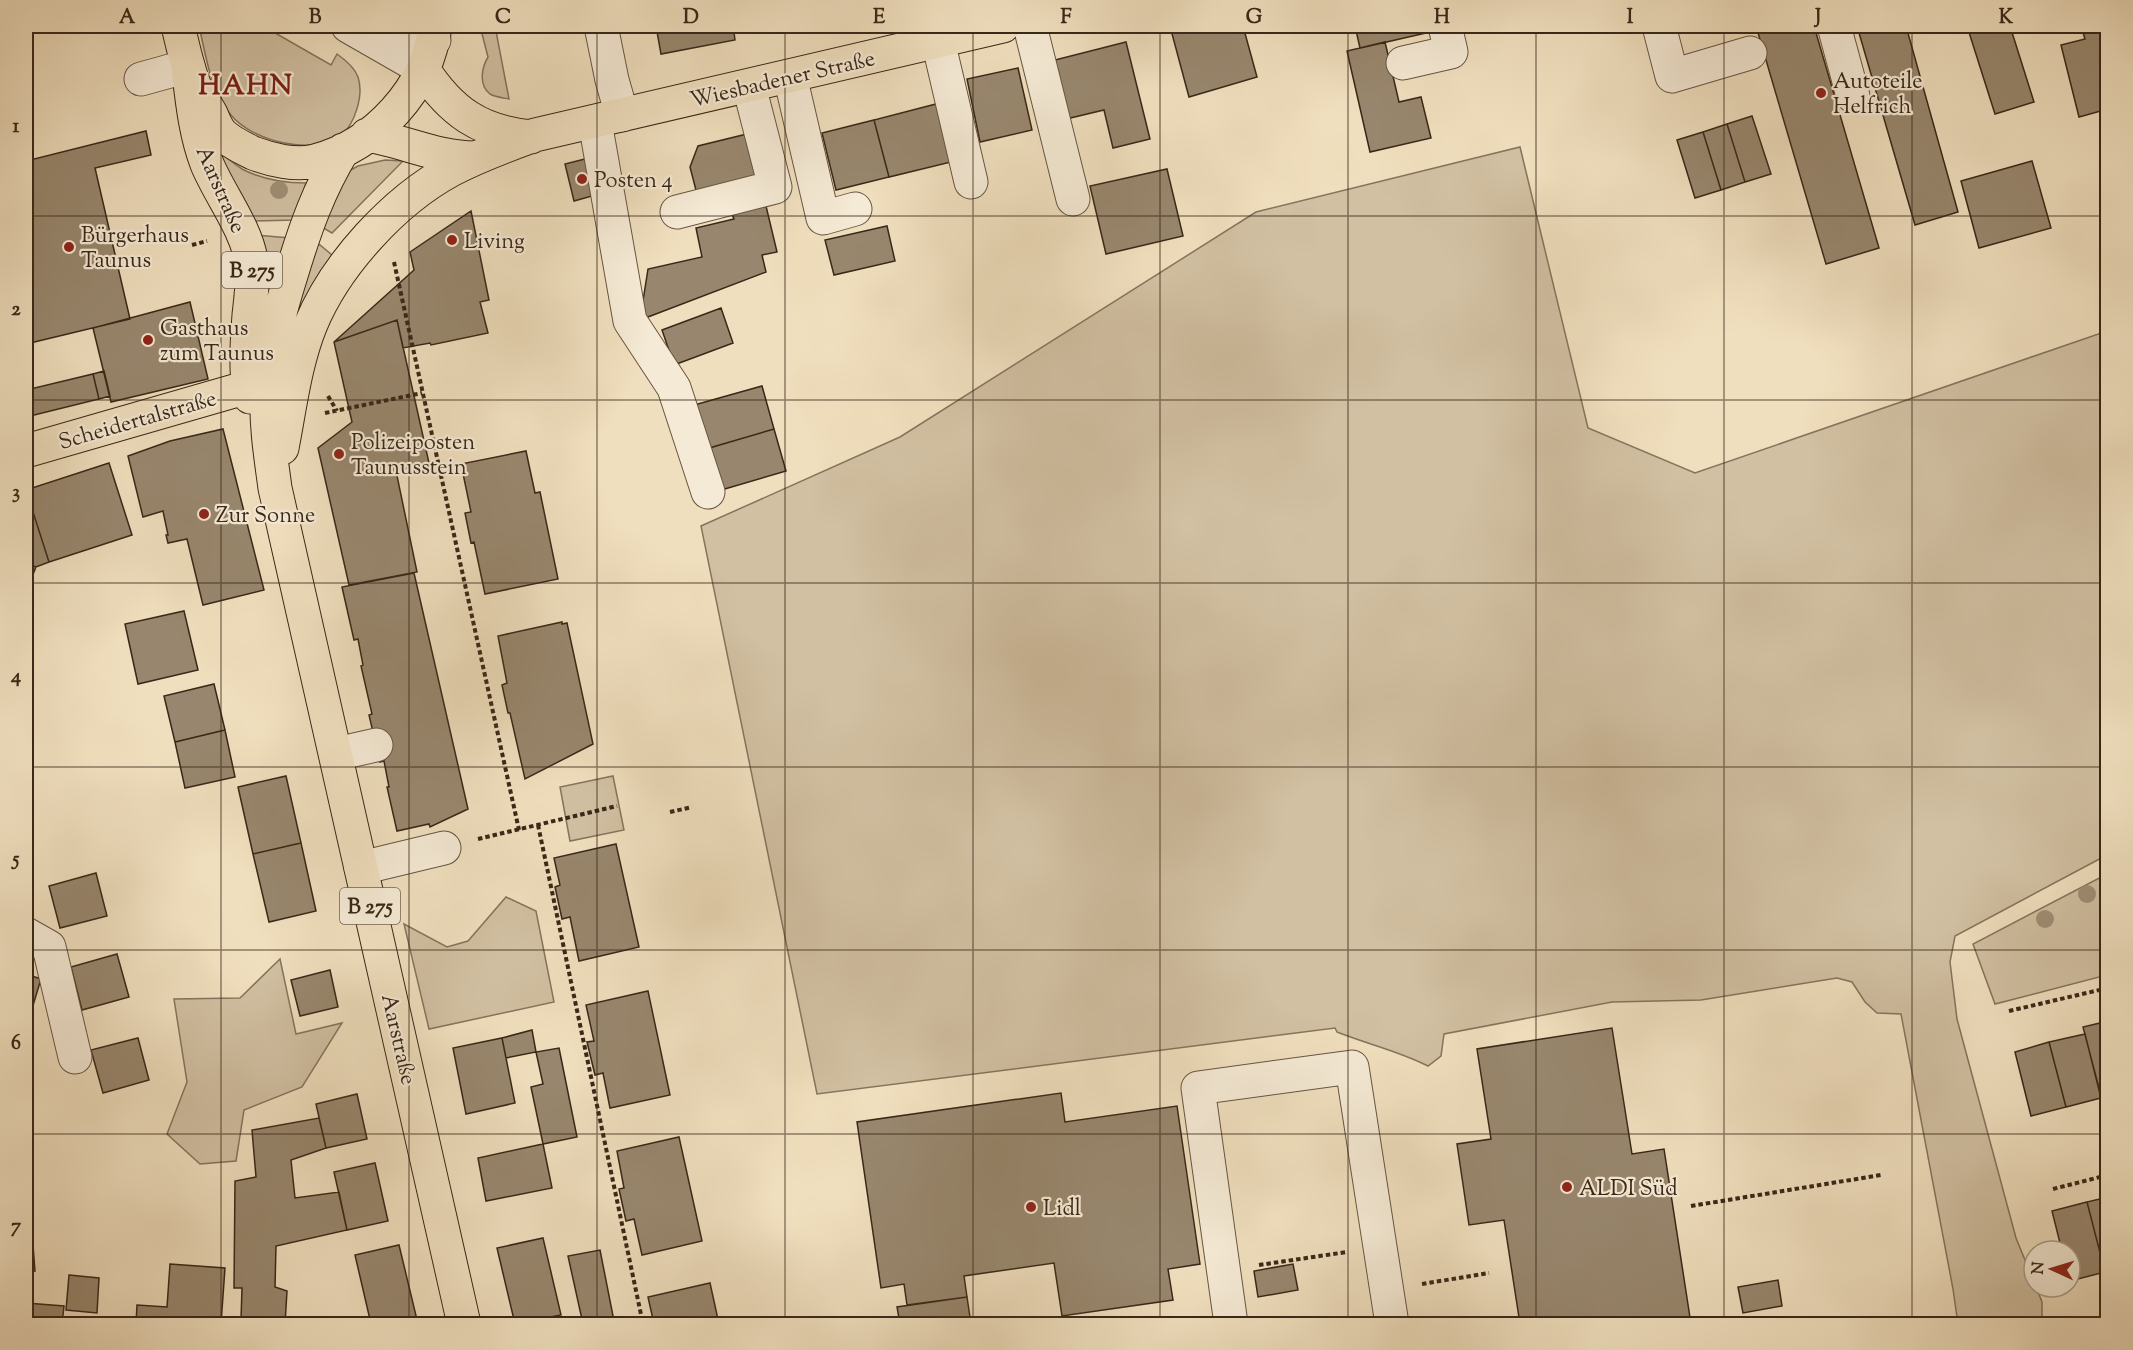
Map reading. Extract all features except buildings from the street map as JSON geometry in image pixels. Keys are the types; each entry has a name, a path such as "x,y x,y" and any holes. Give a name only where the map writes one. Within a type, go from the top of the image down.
{"main road":[{"name":"Aarstraße","path":"178,26 196,89 221,134 242,148 265,158 289,162 314,161 355,143 385,121 413,88 431,45"},
{"name":"Wiesbadener Straße","path":"275,488 294,382 311,324 322,301 367,239 387,219 449,171 475,158 531,137 1003,26"},
{"name":"Wiesbadener Straße","path":"431,45 447,101 477,123 513,135 531,137"},
{"name":"Aarstraße","path":"188,66 197,133 222,196 247,244 252,261 247,357 248,387 259,440 275,488"},
{"name":"Wiesbadener Straße","path":"355,143 393,139 446,156 475,158"},
{"name":"Aarstraße","path":"355,143 328,175 315,202 278,317 270,357 267,398 268,443 275,488 464,1324"},
{"name":"Scheidertalstraße","path":"26,451 248,387"}],"street":[{"path":"348,26 431,45"},
{"path":"405,26 431,45"},
{"path":"602,26 612,80 608,119 630,321 674,388 708,492"},
{"path":"1030,26 1074,199"},
{"path":"1403,63 1451,52 1445,26"},
{"path":"1659,26 1672,76 1750,53"},
{"path":"1834,26 1853,96"},
{"path":"938,41 971,182"},
{"path":"141,79 188,66"},
{"path":"790,76 823,218 855,209"},
{"path":"677,212 775,187 749,86"},
{"path":"336,754 376,745"},
{"path":"361,868 444,848"},
{"path":"26,934 49,947 75,1057"},
{"path":"1231,1324 1198,1088 1352,1067 1392,1324"}],"path":[{"path":"393,255 519,830"},
{"path":"337,411 422,393"},
{"path":"485,838 617,806"},
{"path":"670,812 692,807"},
{"path":"538,825 643,1324"},
{"path":"2009,1011 2108,988"},
{"path":"1691,1206 1881,1174"},
{"path":"2053,1189 2108,1175"},
{"path":"1223,1271 1381,1247"},
{"path":"1388,1289 1489,1273"}],"shaded area":[{"path":"199,26 263,26 331,65 337,54 354,70 360,84 359,101 350,125 340,136 314,145 283,143 253,132 231,115 218,95 213,84"},
{"path":"480,26 495,26 509,99 490,94 484,86 483,71 488,57"},
{"path":"1520,147 1588,428 1695,473 2107,331 2107,855 1955,936 1950,962 1957,1019 2016,1238 2022,1253 2022,1299 2041,1299 2042,1324 1958,1324 1901,1014 1877,1013 1865,1002 1852,982 1837,978 1701,1000 1612,1002 1444,1034 1441,1056 1428,1066 1337,1032 1335,1028 817,1094 701,526 900,437 1256,212"},
{"path":"219,153 242,169 258,176 306,183 295,220 251,221"},
{"path":"385,160 403,161 332,233 318,225 347,172 358,166"},
{"path":"255,235 290,238 270,310"},
{"path":"313,242 338,260 289,340"},
{"path":"613,776 624,830 570,841 560,787"},
{"path":"2107,874 2107,975 1995,1004 1973,944"},
{"path":"506,897 536,911 554,1002 429,1029 404,924 447,947 468,941"},
{"path":"280,959 296,1034 342,1023 302,1087 244,1110 236,1161 200,1164 167,1134 187,1082 174,999 240,998"}],"place":[{"name":"Autoteile Helfrich","path":"1821,93"},
{"name":"Posten 4","path":"582,179"},
{"name":"Living","path":"452,240"},
{"name":"Bürgerhaus Taunus","path":"69,247"},
{"name":"Gasthaus zum Taunus","path":"148,340"},
{"name":"Polizeiposten Taunusstein","path":"339,454"},
{"name":"Zur Sonne","path":"204,514"},
{"name":"ALDI Süd","path":"1567,1187"},
{"name":"Lidl","path":"1031,1207"}],"district":[{"name":"HAHN","path":"246,84"}]}
